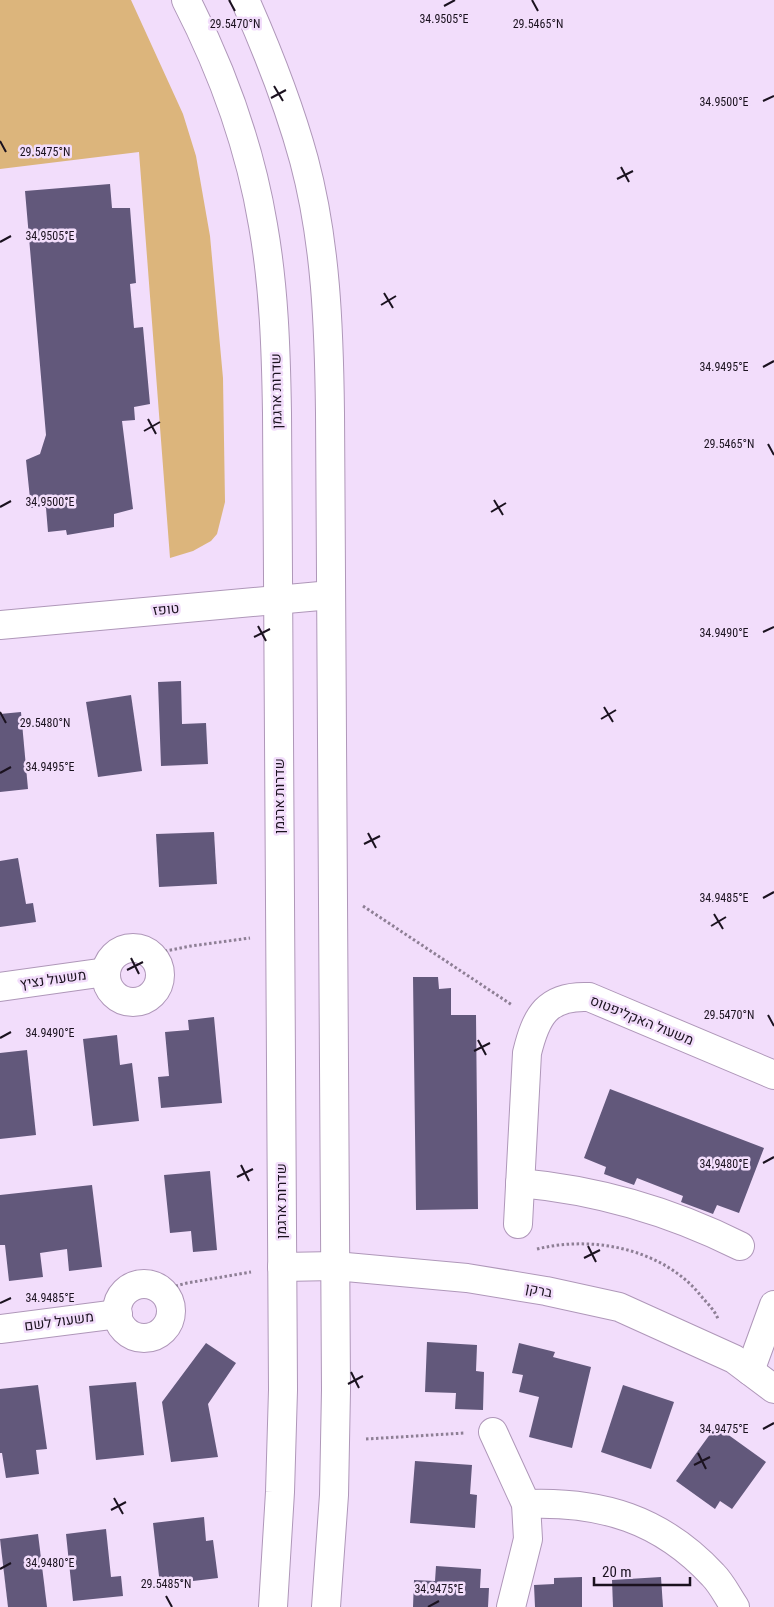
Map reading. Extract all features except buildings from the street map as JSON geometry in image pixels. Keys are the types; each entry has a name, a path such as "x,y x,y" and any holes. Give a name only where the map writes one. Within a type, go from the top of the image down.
{"street":[{"name":"שדרות ארגמן","path":"186,0 218,70 238,124 252,175 263,224 270,272 276,366 282,1439 273,1607"},
{"path":"245,0 289,107 304,162 316,215 323,266 330,365 336,1441 326,1607"},
{"name":"טופז","path":"0,624 332,595"},
{"path":"135,948 150,954 158,967 159,978 153,992 145,999 135,1002 130,1002 116,996 107,982 106,972 112,958 125,949 135,948"},
{"name":"משעול נציץ","path":"0,987 106,972"},
{"name":"משעול האקליפטוס","path":"518,1224 527,1053 531,1037 538,1022 546,1009 558,1000 572,996 589,997 774,1075"},
{"path":"520,1183 577,1190 632,1203 686,1220 740,1246"},
{"name":"ברקן","path":"282,1267 336,1266 467,1278 546,1291 619,1307 734,1359 774,1389"},
{"path":"142,1284 161,1290 168,1299 171,1309 168,1324 157,1335 142,1338 132,1335 124,1328 118,1314 121,1299 132,1288 142,1284"},
{"path":"750,1371 774,1306"},
{"name":"משעול לשם","path":"0,1329 118,1314"},
{"path":"493,1432 526,1504 528,1539 511,1607"},
{"path":"526,1504 555,1503 588,1506 622,1515 655,1529 687,1549 715,1576 735,1607"}],"path":[{"path":"333,887 538,1022"},
{"path":"150,954 191,946 280,934"},
{"path":"161,1290 187,1283 282,1267"},
{"path":"336,1441 493,1432"}],"shaded area":[{"path":"0,0 131,0 183,114 196,156 210,236 223,378 225,502 217,534 211,541 193,551 170,558 139,152 0,169"}]}
